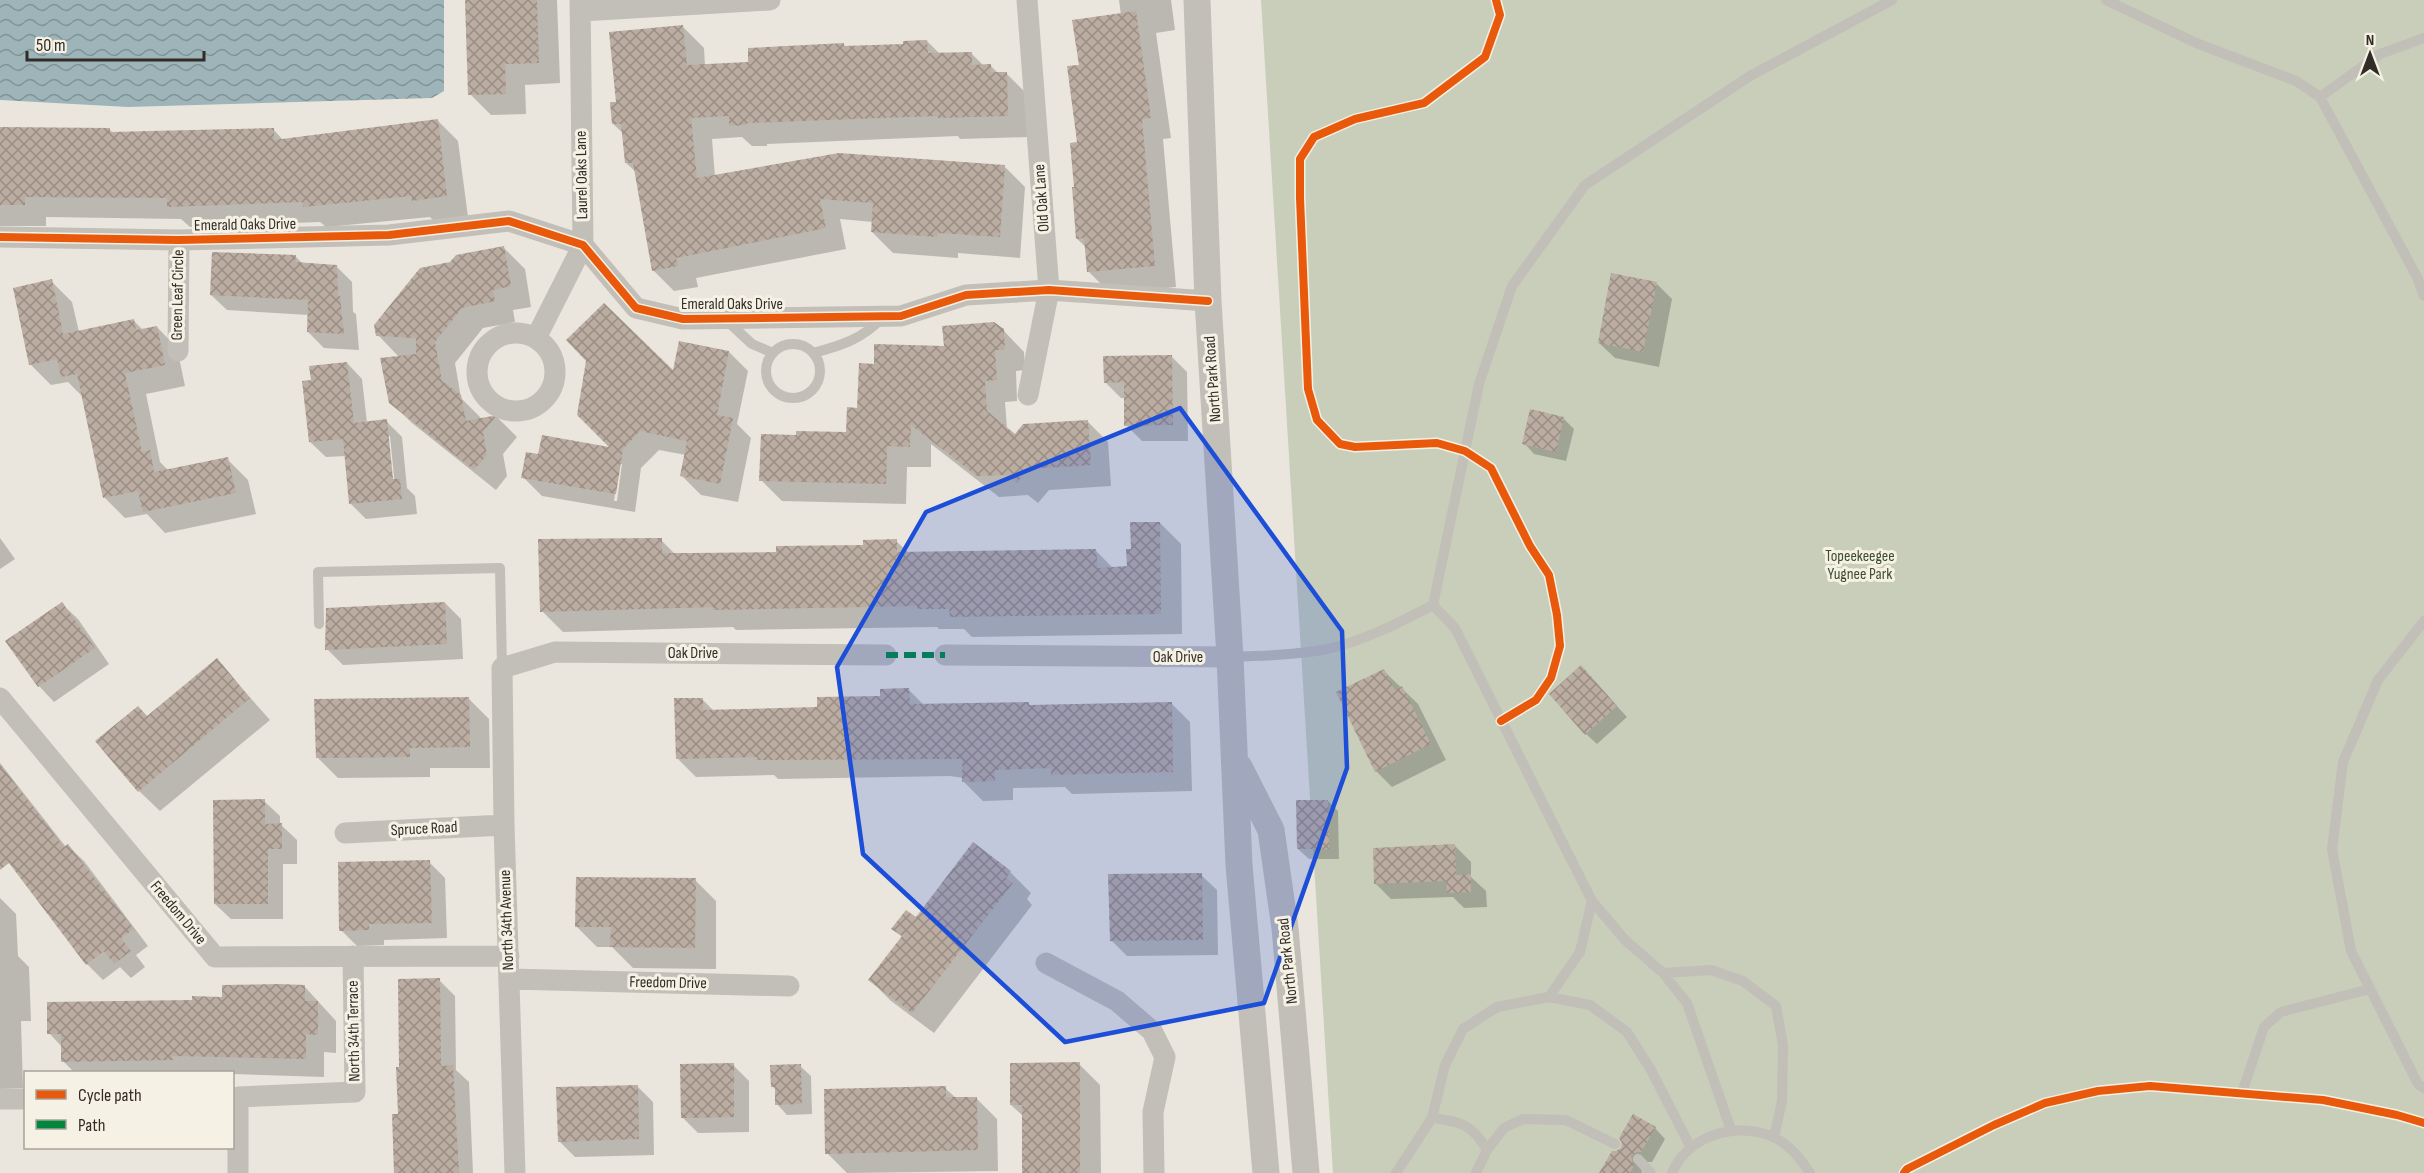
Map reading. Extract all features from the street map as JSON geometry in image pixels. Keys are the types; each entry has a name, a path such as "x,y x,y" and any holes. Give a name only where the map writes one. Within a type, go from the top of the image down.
{"street":[{"path":"580,6 770,0"},
{"name":"Old Oak Lane","path":"1027,0 1050,290 1028,395"},
{"name":"North Park Road","path":"1197,0 1208,301 1230,657 1239,865 1266,1173"},
{"name":"Laurel Oaks Lane","path":"536,338 583,245 580,6"},
{"name":"Emerald Oaks Drive","path":"0,237 179,240 389,234 509,221 583,245 636,309 683,319 901,316 966,295 1050,290 1208,301"},
{"name":"Green Leaf Circle","path":"178,351 179,240"},
{"name":"Oak Drive","path":"502,668 555,652 886,655"},
{"name":"Oak Drive","path":"945,655 1230,657"},
{"name":"North 34th Avenue","path":"502,668 504,825 515,1173"},
{"name":"Freedom Drive","path":"0,698 215,957 508,956"},
{"name":"North Park Road","path":"1234,758 1271,830 1285,928 1306,1173"},
{"name":"Spruce Road","path":"345,832 504,825"},
{"name":"North 34th Terrace","path":"238,1173 235,1097 355,1092 353,957"},
{"path":"1046,963 1117,1000 1152,1031 1165,1057 1153,1112 1154,1173"},
{"name":"Freedom Drive","path":"510,979 789,986"},
{"path":"0,1099 24,1099"}],"lane":[{"path":"1433,605 1479,384 1512,286 1585,185 1750,76 1892,0"},
{"path":"2106,0 2196,42 2296,81 2320,97 2424,296"},
{"path":"2320,97 2380,54 2424,38"},
{"path":"813,353 847,344 872,330 884,316"},
{"path":"725,319 752,344 773,353"},
{"path":"797,345 813,353 820,370 814,387 808,393 791,398 776,392 766,377 768,360 773,353 780,348 797,345"},
{"path":"319,624 318,573 500,568 502,668"},
{"path":"1230,657 1284,655 1328,648 1390,626 1433,605"},
{"path":"1433,605 1455,628 1592,901 1625,940 1663,973 1687,1003 1731,1130"},
{"path":"2424,621 2379,680 2343,762 2332,849 2352,951 2418,1084 2424,1088"},
{"path":"1549,997 1580,952 1592,901"},
{"path":"1663,973 1711,970 1743,981 1776,1006 1784,1045 1782,1101 1774,1137"},
{"path":"2242,1093 2264,1027 2281,1012 2370,989"},
{"path":"1396,1173 1432,1118 1445,1065 1463,1029 1497,1007 1549,997 1590,1005 1627,1032 1651,1070 1691,1148"},
{"path":"1432,1118 1459,1120 1479,1136 1487,1150"},
{"path":"1476,1173 1487,1150 1504,1128 1523,1119 1566,1120 1615,1144"},
{"path":"1672,1173 1675,1166 1691,1148 1710,1136 1731,1130 1753,1131 1774,1137 1796,1153 1810,1173"},
{"path":"1638,1159 1651,1173"}],"highlighted area":[{"path":"1180,408 1342,631 1347,768 1264,1003 1065,1042 863,854 837,667 926,512"}],"green space":[{"name":"Topeekeegee Yugnee Park","path":"1261,0 2424,0 2424,1173 1333,1173"}],"water":[{"path":"0,0 444,0 444,91 432,98 128,107 0,100"}],"building":[{"path":"465,0 537,0 539,63 505,64 506,94 468,95"},
{"path":"1136,11 1151,118 1142,119 1155,266 1087,272 1084,238 1076,239 1072,187 1074,187 1070,143 1077,142 1067,66 1079,65 1072,20"},
{"path":"683,25 687,65 748,62 748,48 844,43 844,46 903,44 903,41 927,40 928,53 972,52 972,65 991,64 991,72 1007,72 1008,116 938,118 937,116 747,123 747,125 729,126 729,116 691,118 697,178 839,153 1005,165 1000,237 938,233 937,237 871,232 873,203 820,199 826,228 676,258 678,266 652,271 633,163 625,163 621,124 612,124 610,102 616,102 609,32"},
{"path":"438,119 447,196 412,201 411,196 303,207 302,202 167,207 167,198 25,197 25,205 0,205 0,127 110,128 110,132 274,128 274,140"},
{"path":"504,246 511,286 493,290 495,301 462,308 435,342 442,381 461,395 466,421 497,415 483,432 487,455 474,470 389,403 380,358 416,354 416,338 376,336 374,325 420,268 450,262 456,255"},
{"path":"212,252 296,255 295,262 337,265 338,296 340,296 344,334 307,332 308,300 210,295"},
{"path":"1611,273 1657,282 1643,352 1598,343"},
{"path":"52,279 63,334 134,319 136,330 157,326 165,365 125,373 142,452 150,450 154,472 228,457 236,493 143,512 138,491 103,498 77,374 61,377 57,359 29,365 13,288"},
{"path":"604,303 673,370 679,341 729,351 717,415 733,418 720,484 680,476 687,441 640,431 623,449 616,494 521,478 526,452 538,454 542,435 609,447 577,415 586,361 566,340"},
{"path":"994,322 1004,329 1005,350 995,350 997,380 985,381 987,411 1015,434 1023,424 1088,420 1091,465 1027,469 1017,483 1006,475 977,476 911,425 910,447 887,446 886,484 759,481 761,434 796,435 796,431 846,432 847,407 857,408 859,363 874,364 874,344 944,346 942,326"},
{"path":"1172,355 1173,425 1124,426 1124,382 1104,383 1103,356"},
{"path":"347,362 354,423 387,419 393,479 400,479 402,499 349,504 343,439 309,442 302,381 311,380 309,366"},
{"path":"1530,409 1564,417 1556,452 1522,444"},
{"path":"1130,522 1160,522 1161,614 950,617 949,609 917,609 917,606 713,610 713,607 540,612 538,539 662,538 662,553 776,552 776,546 863,545 863,540 897,539 897,552 1096,549 1098,568 1127,566 1126,549 1131,549"},
{"path":"62,602 95,648 38,687 5,641"},
{"path":"445,602 447,644 325,650 326,608"},
{"path":"217,658 250,698 138,792 95,741 138,706 147,716"},
{"path":"1581,665 1617,706 1585,735 1549,694"},
{"path":"1384,669 1395,690 1402,686 1431,744 1375,772 1336,692"},
{"path":"909,688 910,704 1029,702 1029,705 1172,702 1173,772 1051,775 1051,768 995,770 995,781 962,782 962,759 757,760 757,757 676,759 674,698 703,698 703,710 817,707 817,697 880,696 880,689"},
{"path":"469,697 470,747 410,748 410,757 316,758 314,699"},
{"path":"0,764 64,847 68,844 134,929 121,938 131,951 114,964 104,951 86,965 9,863 0,870"},
{"path":"265,799 265,824 282,823 282,849 268,849 268,904 214,904 213,800"},
{"path":"1296,800 1328,800 1329,849 1297,849"},
{"path":"973,842 1011,871 1006,878 1013,883 912,1013 868,980 902,936 891,929 906,910 916,917"},
{"path":"1455,844 1456,875 1471,874 1471,892 1447,893 1446,881 1374,884 1373,848"},
{"path":"430,860 432,923 369,924 369,930 339,931 338,862"},
{"path":"1202,873 1203,940 1110,941 1108,874"},
{"path":"576,877 696,878 695,948 610,947 611,927 575,927"},
{"path":"440,978 441,1066 453,1065 459,1173 394,1173 392,1114 398,1114 396,1067 399,1067 398,979"},
{"path":"222,985 305,985 305,1001 318,1001 318,1035 306,1034 306,1059 173,1056 173,1060 61,1062 61,1034 47,1034 47,1002 192,1000 192,996 222,997"},
{"path":"1080,1062 1080,1173 1022,1173 1022,1105 1010,1105 1010,1063"},
{"path":"734,1063 734,1117 681,1118 680,1064"},
{"path":"801,1064 802,1104 775,1105 775,1087 771,1087 770,1065"},
{"path":"638,1085 639,1139 558,1142 556,1087"},
{"path":"946,1086 946,1097 977,1097 978,1150 825,1154 824,1089"},
{"path":"1633,1114 1656,1127 1641,1152 1636,1152 1631,1156 1634,1166 1630,1173 1599,1173 1612,1151 1621,1148 1622,1143 1619,1138"}],"marked path":[{"path":"886,655 945,655"}],"cycle path":[{"path":"1496,0 1500,15 1485,57 1424,103 1355,119 1314,137 1300,159 1300,198 1308,389 1317,420 1340,444 1355,447 1437,443 1465,451 1491,468 1530,546 1549,575 1560,646 1551,678 1536,700 1501,721"},
{"path":"0,237 179,240 389,235 509,221 583,245 636,308 683,319 901,316 966,295 1049,290 1208,301"},
{"path":"1904,1173 1907,1169 1994,1125 2045,1103 2098,1091 2150,1086 2323,1100 2397,1115 2424,1123"}]}
